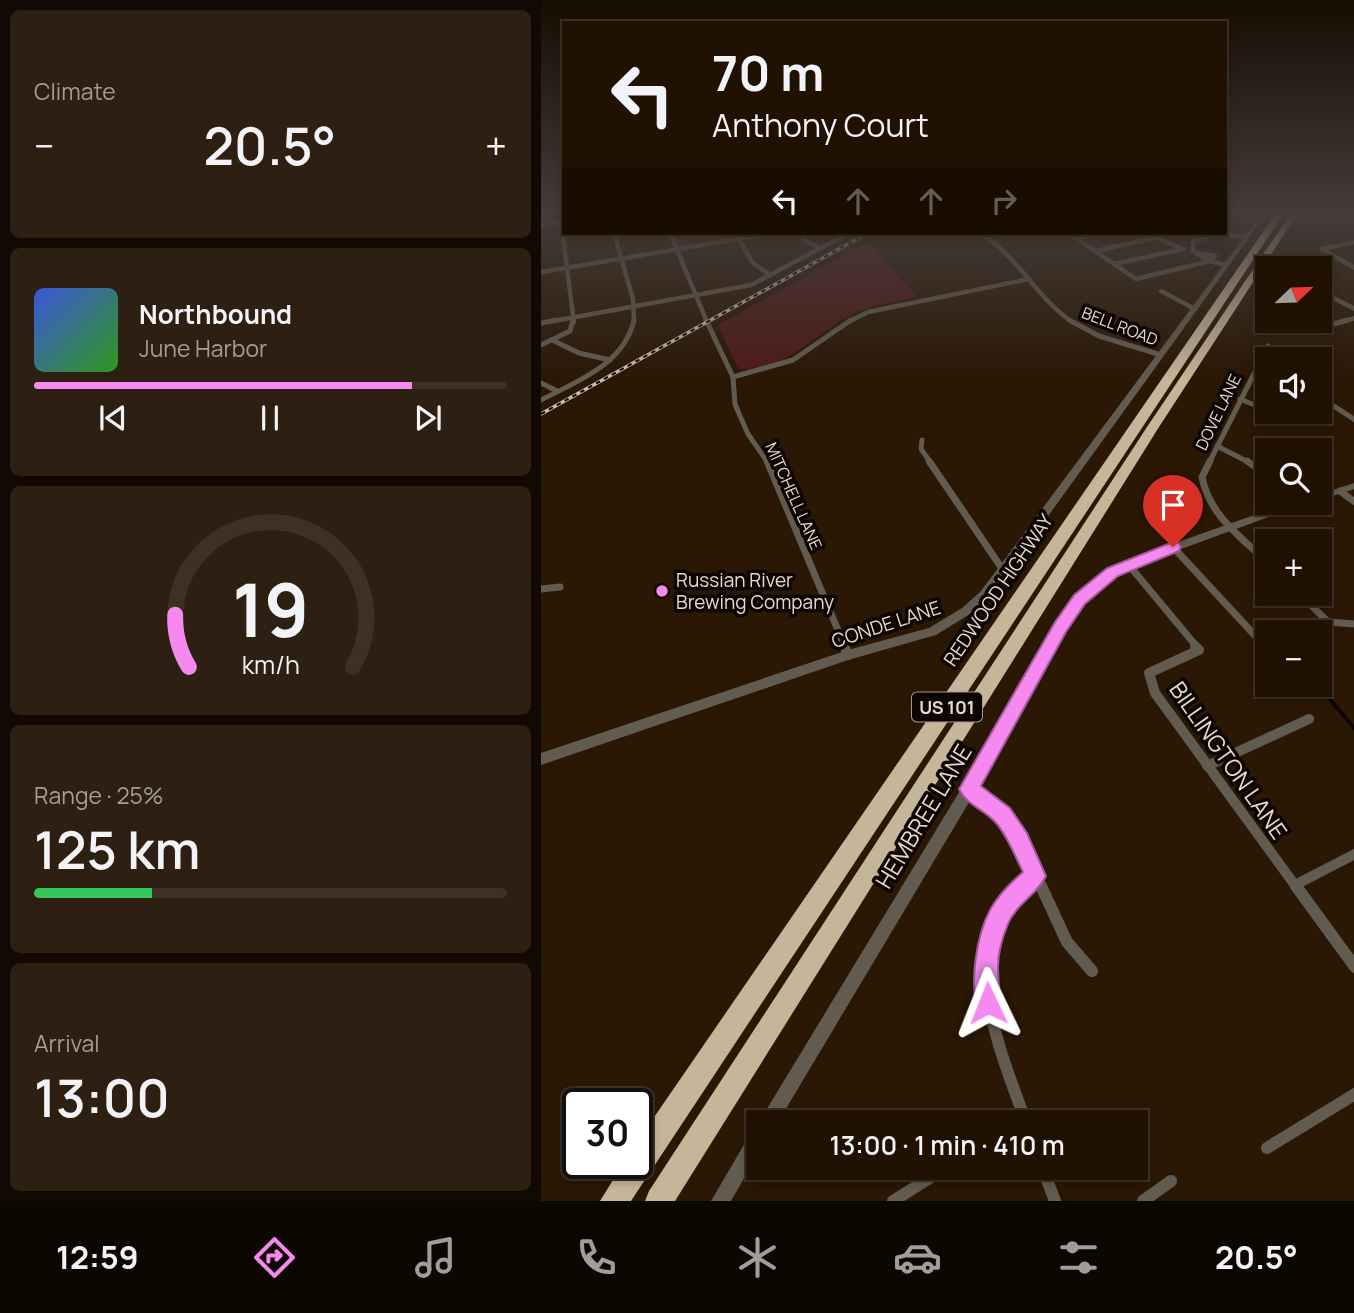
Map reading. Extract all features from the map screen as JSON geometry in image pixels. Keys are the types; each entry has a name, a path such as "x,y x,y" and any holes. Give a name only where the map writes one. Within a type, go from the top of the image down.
{"highway":[{"name":"REDWOOD HIGHWAY","path":"614,1201 1242,269"},
{"name":"US 101","path":"659,1201 1153,427 1257,269"}],"street":[{"path":"541,272 560,269"},
{"path":"541,345 570,331 574,324 567,269"},
{"path":"541,400 610,360 632,331 634,305 624,269"},
{"name":"MITCHELL LANE","path":"686,269 733,377 735,404 740,416 748,434 765,456 848,655"},
{"path":"762,269 770,275"},
{"path":"541,323 751,285 781,269"},
{"name":"BELL ROAD","path":"1020,269 1057,310 1074,323 1118,342 1161,355"},
{"path":"1121,269 1136,279 1187,269"},
{"name":"CONDE LANE","path":"541,759 848,655 932,632 951,622 984,595 1003,570 1195,309 1215,269"},
{"path":"733,377 793,360 852,319 868,312 1029,279"},
{"path":"1161,291 1195,309"},
{"path":"1332,297 1354,309"},
{"path":"1332,324 1354,318"},
{"path":"552,340 579,353 610,360"},
{"name":"DOVE LANE","path":"1231,526 1209,501 1203,488 1203,477 1255,369"},
{"path":"541,383 557,391"},
{"path":"1240,399 1255,405"},
{"path":"1332,405 1354,420"},
{"path":"922,440 921,449 1003,570"},
{"path":"1217,446 1255,467"},
{"path":"1332,493 1354,486"},
{"path":"1340,491 1354,502"},
{"name":"HEMBREE LANE","path":"774,1110 969,789 1060,627 1079,600 1112,572 1128,564 1263,515"},
{"path":"1231,526 1255,550"},
{"path":"1173,547 1255,636"},
{"name":"BILLINGTON LANE","path":"1128,564 1199,650 1149,673 1155,693 1354,967"},
{"path":"541,589 560,587"},
{"path":"1312,606 1328,622 1354,624"},
{"path":"1207,766 1309,719"},
{"path":"969,789 1003,815 1019,840 1067,942 1092,971"},
{"path":"1295,886 1354,854"},
{"path":"1020,1110 988,1003 986,964 999,917 1016,893 1035,876"},
{"path":"1267,1148 1354,1094"},
{"path":"719,1201 746,1157"},
{"path":"893,1201 926,1180"},
{"path":"1048,1180 1055,1201"},
{"path":"1143,1201 1171,1181"}],"shaded area":[{"path":"819,269 892,269 917,297 854,313 784,359 754,369 738,369 718,325"}],"waterway":[{"path":"1328,697 1355,729"}],"railway":[{"path":"541,414 803,269"}],"place":[{"name":"Russian River Brewing Company","path":"662,591"}],"route":[{"path":"988,1003 986,964 999,917 1016,893 1035,876 1019,840 1003,815 969,789 1060,627 1079,600 1112,572 1173,547"}]}
